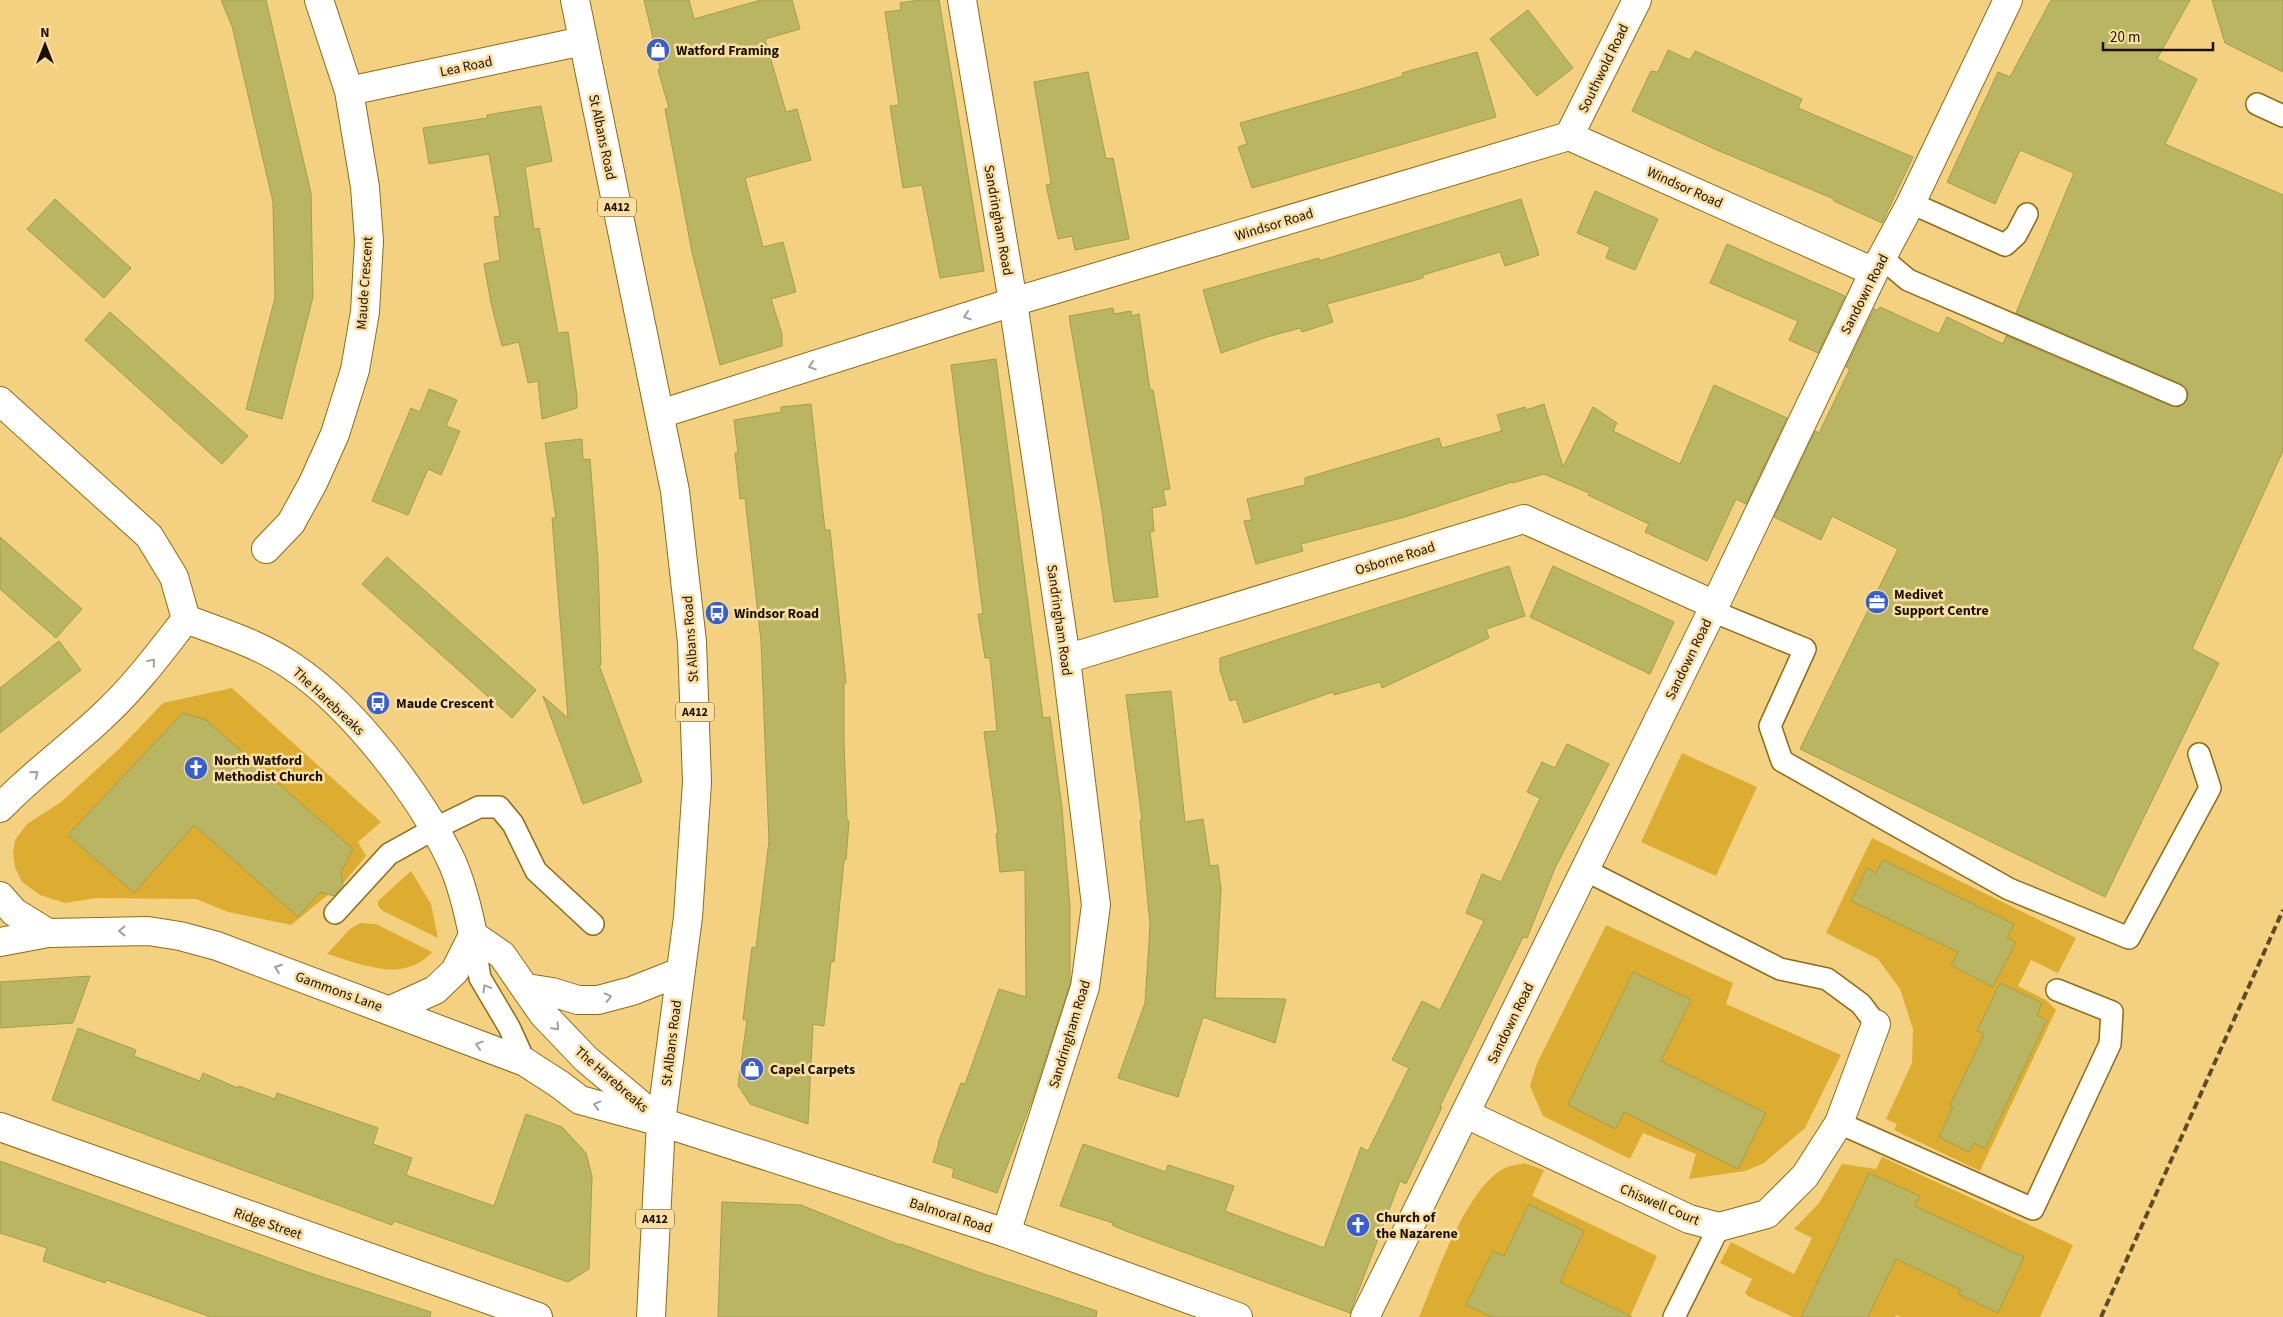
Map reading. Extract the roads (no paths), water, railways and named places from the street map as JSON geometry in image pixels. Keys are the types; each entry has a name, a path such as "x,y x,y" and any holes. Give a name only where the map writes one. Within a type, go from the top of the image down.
{"street":[{"name":"Maude Crescent","path":"266,549 291,523 313,483 335,434 355,370 365,312 369,241 365,187 349,91 319,0"},
{"name":"St Albans Road","path":"575,0 676,491 692,642 697,782 688,917 661,1122 650,1317"},
{"name":"Sandringham Road","path":"962,0 1013,302 1066,659 1096,905 1085,986 1006,1233"},
{"name":"Southwold Road","path":"1569,136 1637,0"},
{"name":"Sandown Road","path":"1365,1317 1713,608 1878,265 1911,203 2008,0"},
{"name":"Lea Road","path":"349,91 583,41"},
{"name":"Windsor Road","path":"660,414 1013,302 1569,136 1878,265"},
{"path":"0,401 149,536 174,577 186,619 153,662 108,712 18,789 0,808"},
{"name":"Osborne Road","path":"1066,659 1524,519 1713,608"},
{"name":"The Harebreaks","path":"186,619 260,648 293,667 323,692 360,728 384,756 434,829 452,863 465,900 473,934 502,955 527,988 543,1014 586,1059 661,1122"},
{"path":"0,896 14,912 48,933"},
{"name":"Gammons Lane","path":"0,942 48,933 148,931 180,936 217,946 525,1062 580,1100 661,1122"},
{"path":"391,1010 435,990 455,971 473,934"},
{"path":"527,988 552,992 578,1000 598,1000 632,991 680,972"},
{"path":"1719,1227 1766,1214 1805,1176 1839,1123 1876,1024"},
{"name":"Chiswell Court","path":"1466,1114 1689,1219 1719,1227"},
{"name":"Balmoral Road","path":"661,1122 1006,1233 1238,1317"},
{"name":"Ridge Street","path":"0,1127 538,1317"}],"lane":[{"path":"2257,104 2283,116"},
{"path":"1911,203 2005,245 2016,235 2027,214"},
{"path":"1878,265 1908,280 2176,395"},
{"path":"1713,608 1805,649 1770,726 1782,761 2009,889 2129,938 2210,788 2199,754"},
{"path":"335,913 389,854 479,807 499,807 513,824 536,872 592,924"},
{"path":"1585,870 1780,969 1827,979 1860,1004 1876,1024"},
{"name":"The Harebreaks","path":"473,934 480,978 509,1027 525,1062"},
{"path":"1839,1123 2033,1209 2110,1044 2112,1012 2057,990"},
{"path":"1674,1317 1719,1227"}],"railway":[{"path":"2101,1317 2283,910"}],"place":[{"name":"Watford Framing","path":"658,50"},
{"name":"Medivet Support Centre","path":"1877,602"},
{"name":"Windsor Road","path":"717,613"},
{"name":"Maude Crescent","path":"378,703"},
{"name":"North Watford Methodist Church","path":"196,768"},
{"name":"Capel Carpets","path":"752,1069"},
{"name":"Church of the Nazarene","path":"1358,1225"}]}
